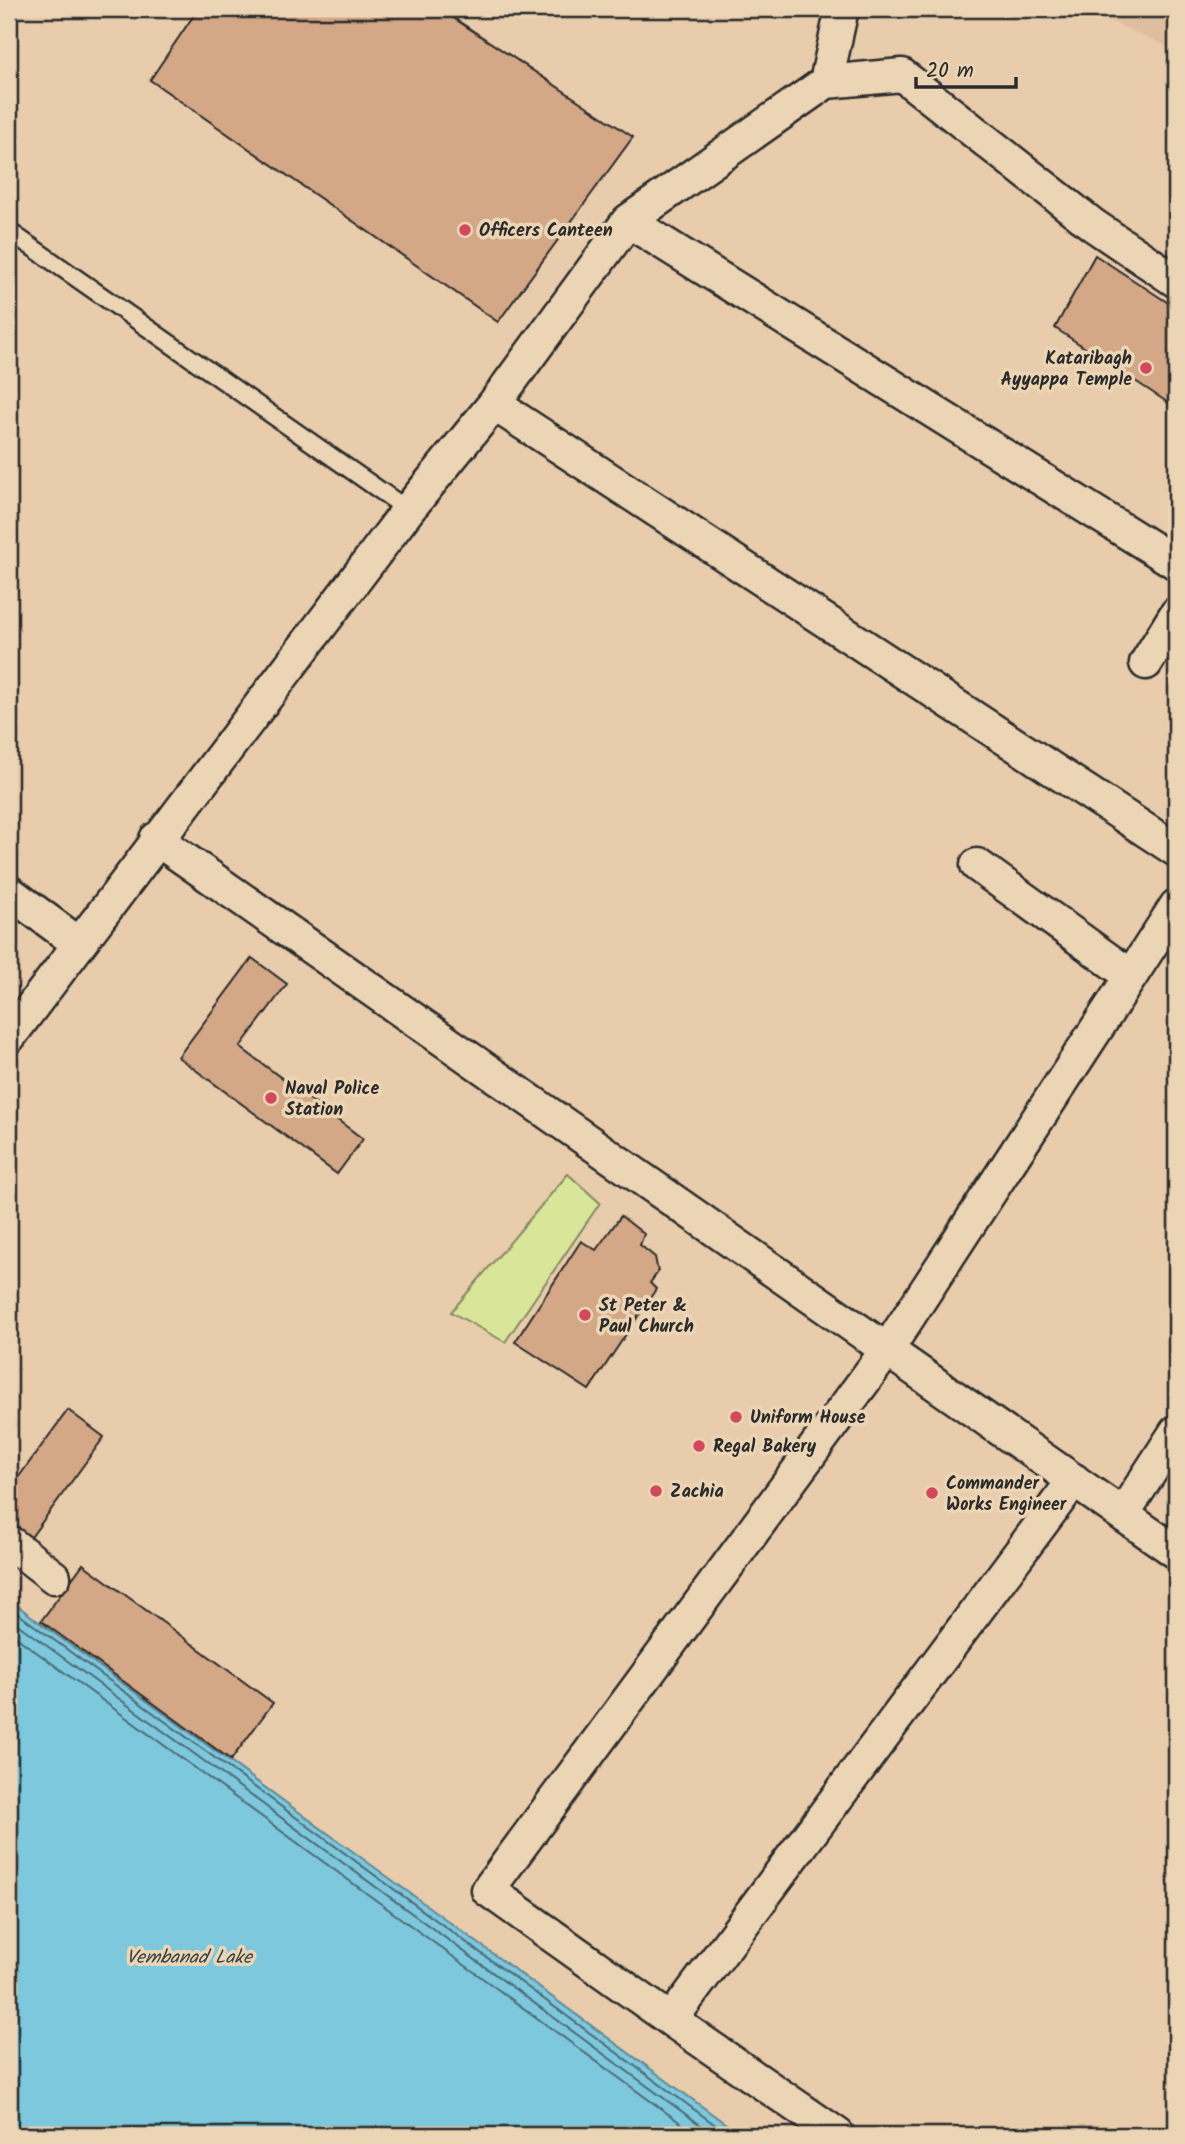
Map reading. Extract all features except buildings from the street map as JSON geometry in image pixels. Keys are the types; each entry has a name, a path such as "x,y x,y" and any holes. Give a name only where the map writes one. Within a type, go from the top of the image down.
{"street":[{"path":"826,82 842,9"},
{"path":"9,1037 156,839 408,510 494,404 628,221 826,82 902,75 1093,225 1176,281"},
{"path":"628,221 1176,563"},
{"path":"494,404 1176,850"},
{"path":"1146,663 1176,614"},
{"path":"156,839 1176,1552"},
{"path":"977,865 1131,976"},
{"path":"9,892 78,943"},
{"path":"838,2135 488,1890 887,1350 1176,906"},
{"path":"1123,1514 1176,1432"},
{"path":"671,2020 1074,1480"},
{"path":"9,1542 54,1577"}],"lane":[{"path":"9,232 408,510"}],"shaded area":[{"path":"1082,9 1176,9 1176,50"}],"green space":[{"path":"568,1174 600,1203 505,1342 451,1312"}],"water":[{"name":"Vembanad Lake","path":"9,1599 40,1623 741,2135 9,2135"}],"place":[{"name":"Officers Canteen","path":"465,230"},
{"name":"Kataribagh Ayyappa Temple","path":"1146,368"},
{"name":"Naval Police Station","path":"271,1098"},
{"name":"St Peter & Paul Church","path":"585,1315"},
{"name":"Uniform House","path":"736,1417"},
{"name":"Regal Bakery","path":"699,1446"},
{"name":"Zachia","path":"656,1491"},
{"name":"Commander Works Engineer","path":"932,1493"}]}
